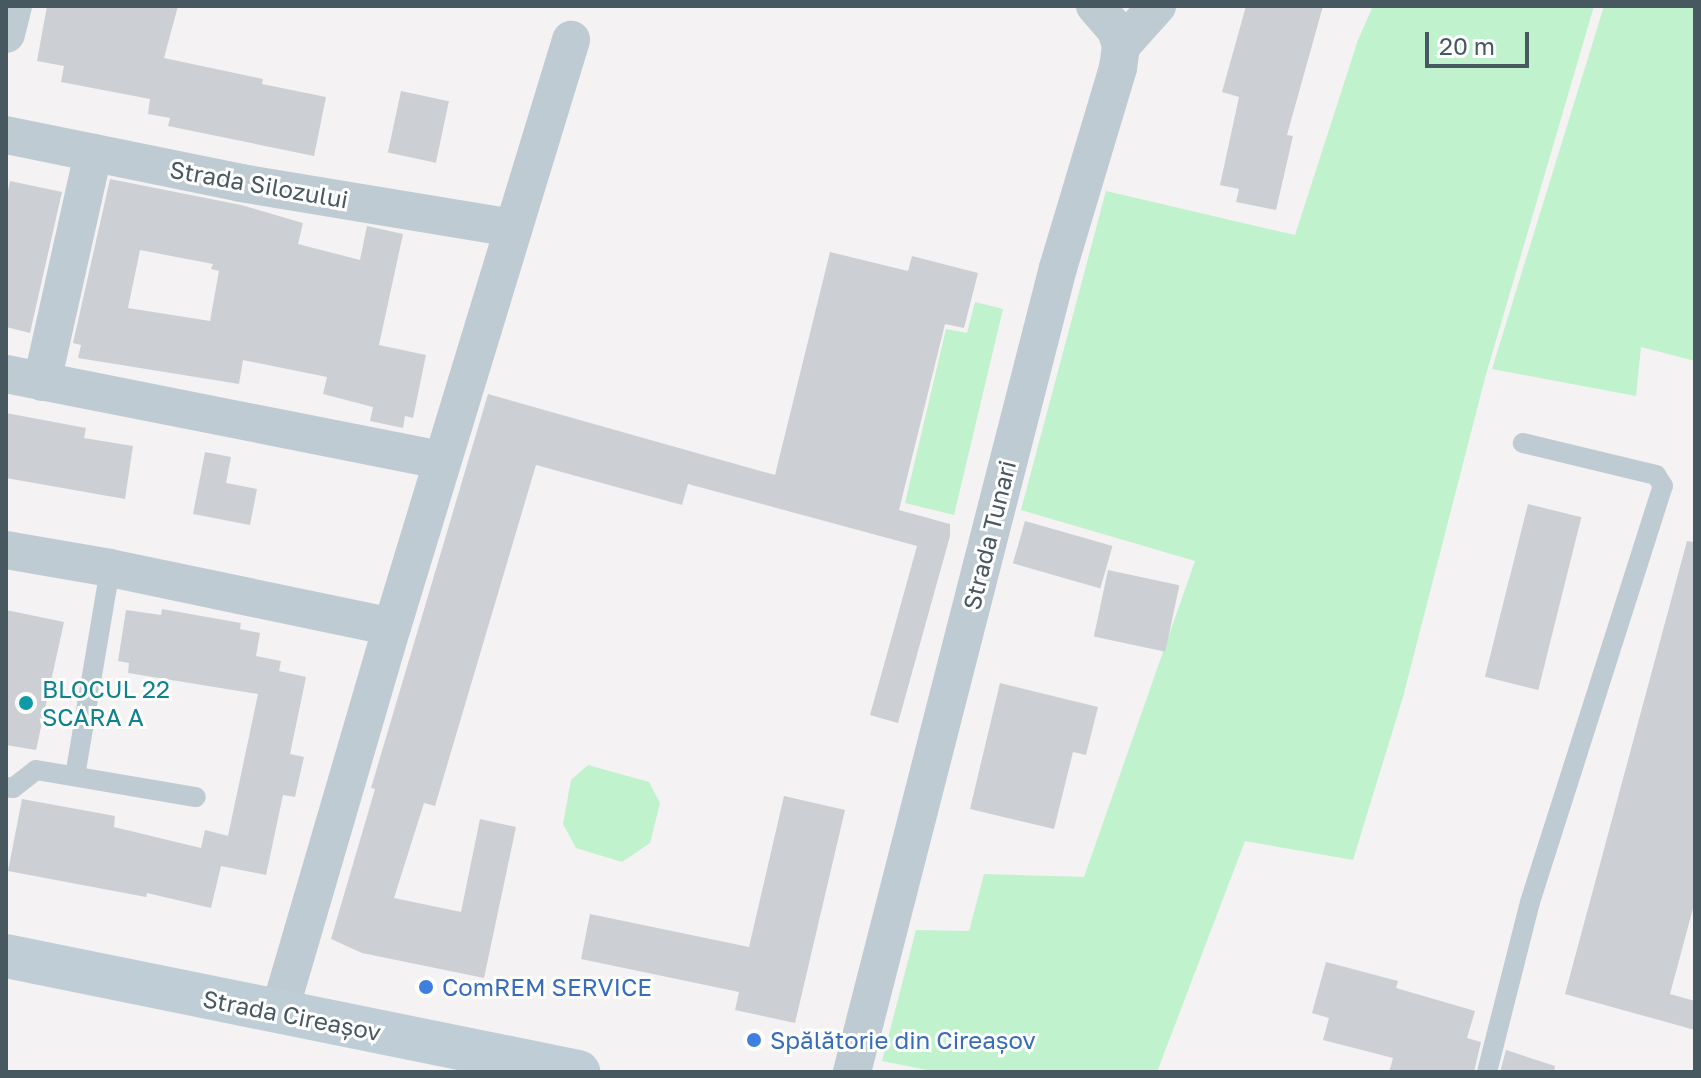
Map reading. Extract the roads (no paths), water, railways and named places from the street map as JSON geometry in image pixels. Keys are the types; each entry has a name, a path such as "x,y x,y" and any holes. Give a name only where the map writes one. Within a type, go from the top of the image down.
{"main road":[{"name":"Strada Cireașov","path":"6,956 578,1072"}],"street":[{"path":"6,34 13,6"},
{"path":"1095,6 1116,30 1121,46"},
{"path":"1121,46 1157,6"},
{"path":"279,1013 442,460 571,40"},
{"name":"Strada Tunari","path":"852,1072 1058,268 1118,68 1121,46"},
{"name":"Strada Silozului","path":"6,135 241,183 512,228"},
{"path":"93,153 24,378 442,460"},
{"path":"6,550 110,568 392,627"}],"lane":[{"path":"1487,1072 1530,902 1663,486 1656,475 1523,443"},
{"path":"75,776 110,568"},
{"path":"6,787 13,788 36,770 196,797"}],"place":[{"name":"BLOCUL 22 SCARA A","path":"26,703"},
{"name":"ComREM SERVICE","path":"426,987"},
{"name":"Spălătorie din Cireașov","path":"754,1040"}]}
